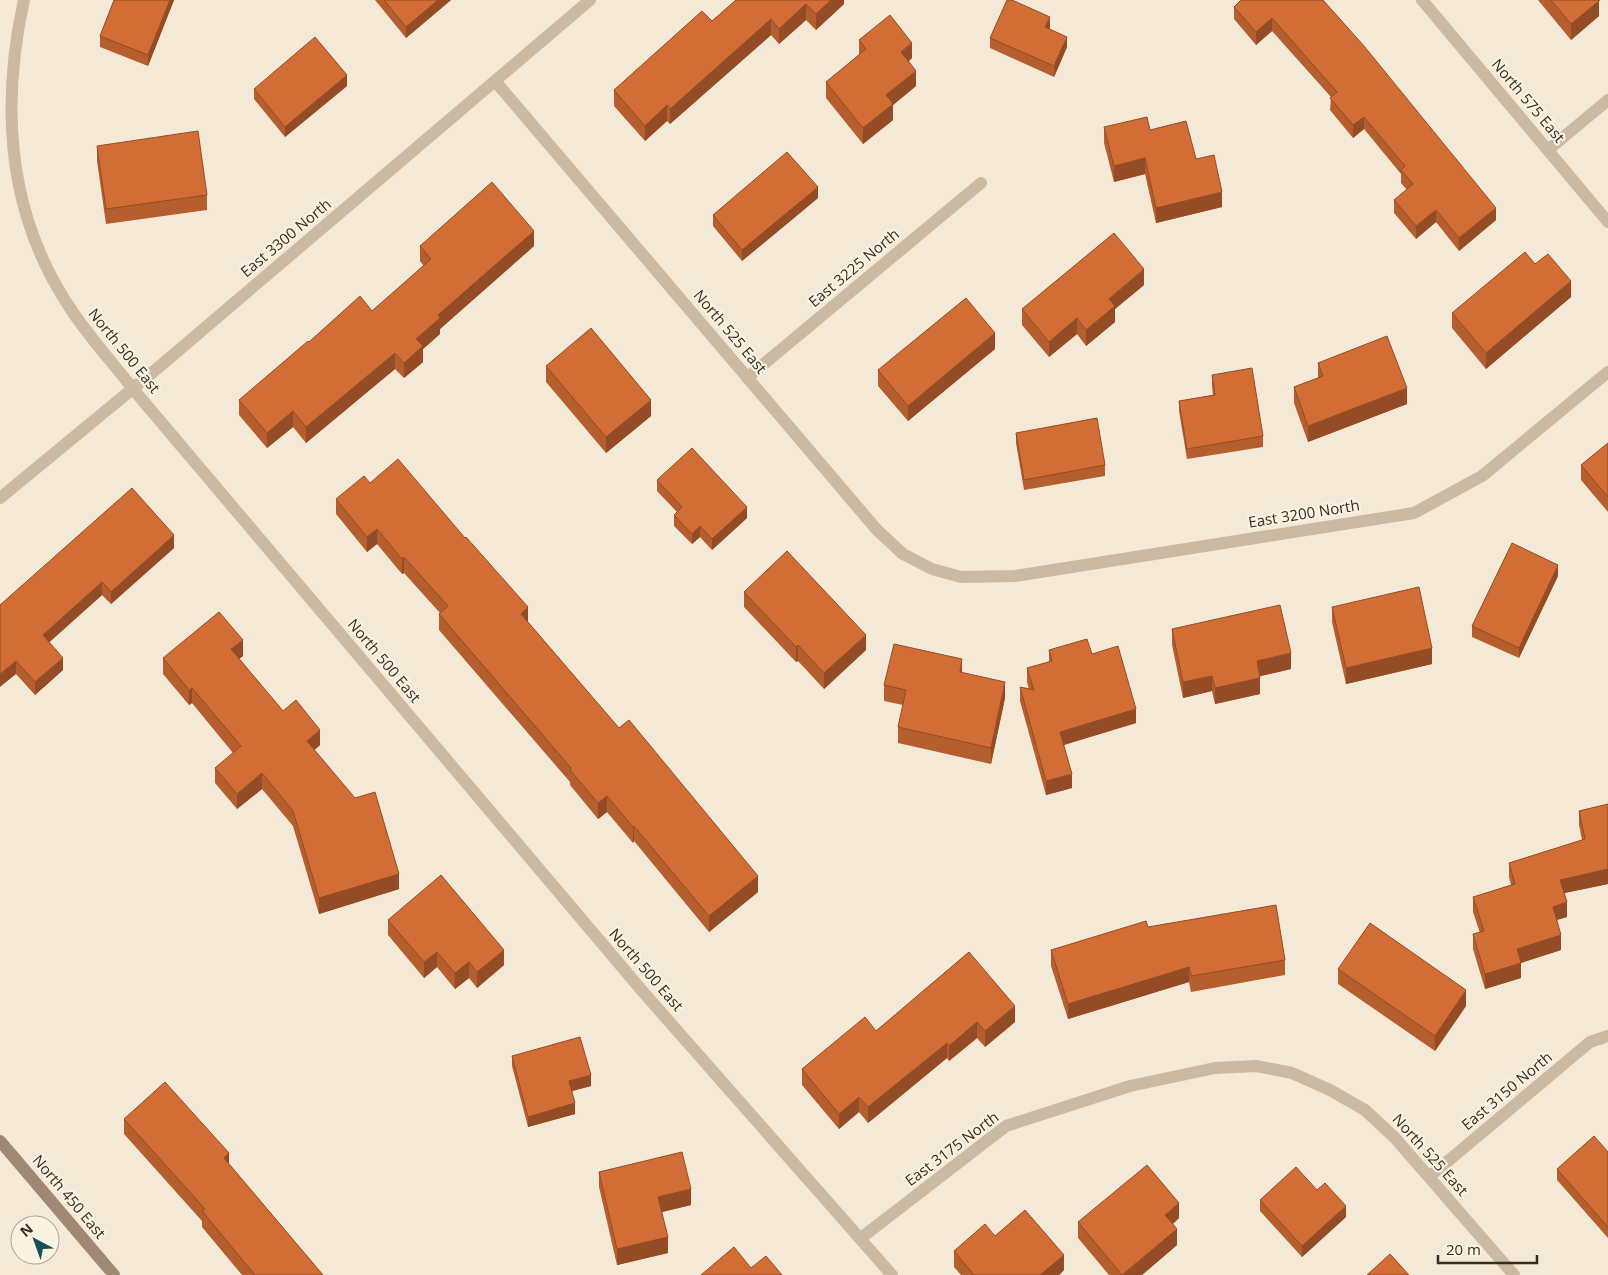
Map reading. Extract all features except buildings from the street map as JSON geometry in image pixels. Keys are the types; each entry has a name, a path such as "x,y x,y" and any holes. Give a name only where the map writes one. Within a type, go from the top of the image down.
{"street":[{"name":"North 500 East","path":"24,0 15,28 7,79 6,128 13,174 23,216 42,261 72,311 133,389 644,994 892,1275"},
{"name":"East 3300 North","path":"0,498 133,389 590,0"},
{"name":"North 575 East","path":"1422,0 1608,222"},
{"name":"North 525 East","path":"495,81 876,530 903,554 932,569 961,577"},
{"path":"1548,150 1608,100"},
{"name":"East 3225 North","path":"748,378 981,183"},
{"name":"East 3200 North","path":"961,577 1015,576 1414,513 1482,476 1608,372"},
{"name":"East 3150 North","path":"1429,1177 1590,1042 1608,1036"},
{"name":"North 525 East","path":"1130,1086 1215,1068 1256,1066 1292,1073 1330,1090 1364,1110 1395,1138 1514,1275"},
{"name":"East 3175 North","path":"861,1238 1006,1126 1130,1086"},
{"name":"North 450 East","path":"0,1141 114,1275"}]}
